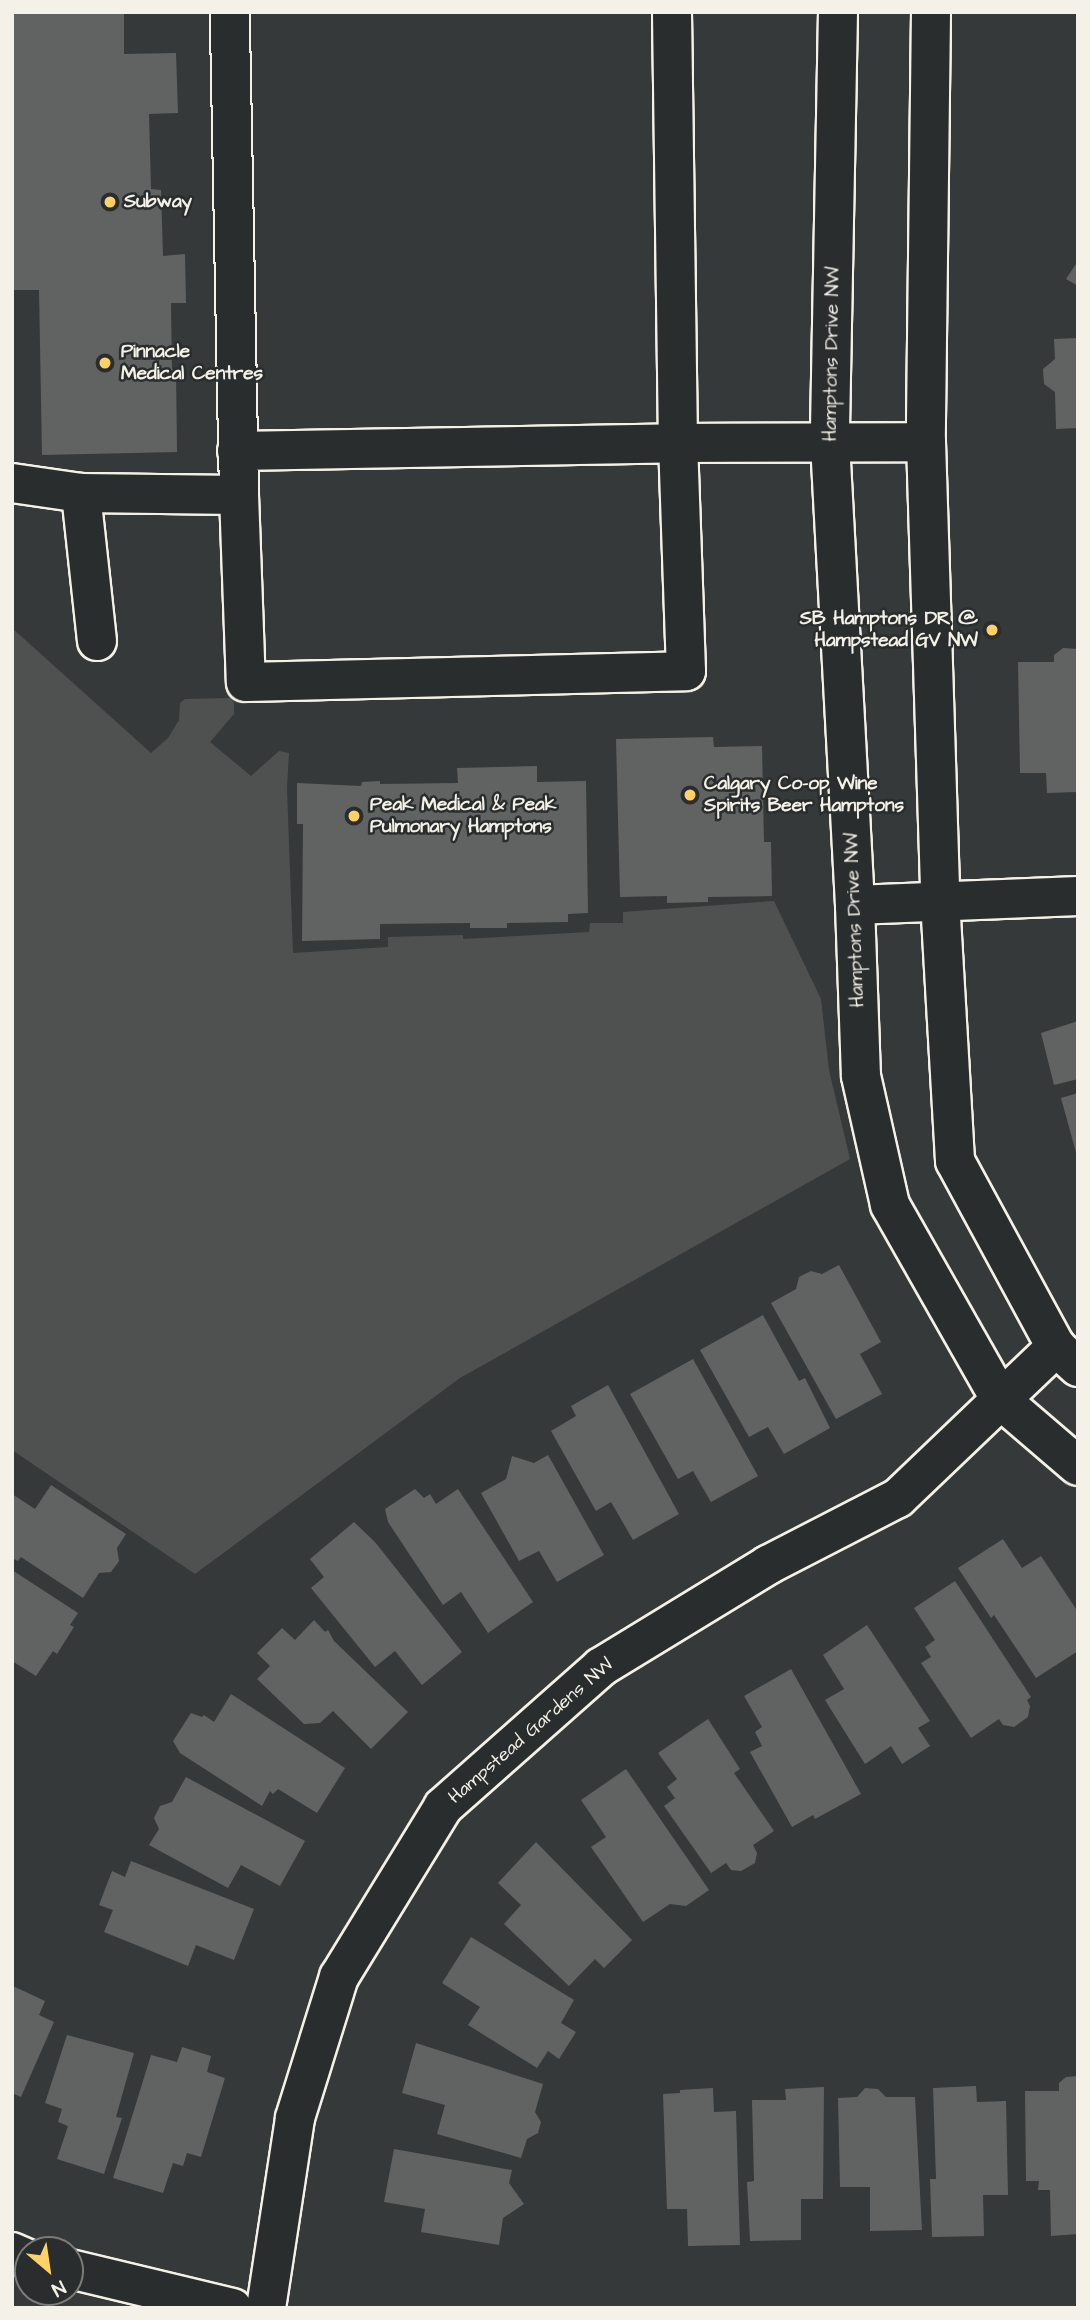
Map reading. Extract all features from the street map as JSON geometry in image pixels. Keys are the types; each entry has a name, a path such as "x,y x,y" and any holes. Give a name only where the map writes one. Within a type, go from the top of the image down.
{"street":[{"path":"230,12 237,451 246,682 686,671 678,443 672,12"},
{"name":"Hamptons Drive NW","path":"838,12 830,443 855,905 860,1076 890,1205 1001,1400 1078,1466"},
{"path":"931,12 926,442 940,900 955,1161 1067,1357"},
{"path":"237,451 678,443 926,442"},
{"path":"12,483 80,493 239,495"},
{"path":"80,493 97,641"},
{"path":"855,905 1078,896"},
{"name":"Hampstead Gardens NW","path":"266,2308 295,2118 339,1977 443,1807 601,1667 768,1565 898,1498 1001,1400 1067,1357"},
{"path":"84,2272 232,2308"}],"shaded area":[{"path":"12,628 151,753 168,738 179,720 180,703 185,699 230,698 234,703 234,714 210,742 251,776 279,751 289,753 287,788 293,953 388,947 388,937 463,935 463,939 589,932 590,923 623,923 623,912 774,901 821,999 829,1070 850,1159 460,1378 195,1574 12,1450"}],"building":[{"path":"12,12 124,12 124,54 176,53 178,113 149,114 151,189 161,190 163,256 185,254 186,303 171,303 172,369 176,369 177,452 42,455 39,290 12,290"},
{"path":"1078,261 1078,286 1066,279"},
{"path":"1078,338 1078,428 1056,429 1055,392 1044,384 1043,369 1055,359 1054,339"},
{"path":"1063,648 1078,649 1078,792 1047,793 1046,773 1020,773 1018,662 1054,662 1054,655"},
{"name":"Calgary Co-op Wine Spirits Beer Hamptons","path":"713,737 714,747 762,746 764,842 771,842 772,896 708,897 708,902 667,903 667,896 620,897 616,739"},
{"path":"537,766 537,782 586,781 588,913 568,914 568,922 507,923 507,928 470,928 470,923 380,924 380,939 302,941 303,824 297,824 297,783 361,786 362,782 380,781 380,784 458,783 457,768"},
{"path":"1078,1021 1078,1079 1054,1085 1041,1033"},
{"path":"1078,1093 1078,1156 1077,1156 1061,1098"},
{"path":"839,1265 881,1342 860,1354 882,1394 836,1419 771,1303 796,1289 799,1277 811,1271 822,1274"},
{"path":"763,1315 799,1381 805,1378 830,1428 784,1454 768,1427 749,1437 700,1350"},
{"path":"693,1359 758,1476 711,1502 693,1471 678,1479 630,1394"},
{"path":"608,1385 679,1514 633,1540 611,1502 596,1511 551,1431 576,1416 571,1406"},
{"path":"548,1455 604,1555 557,1582 539,1551 519,1561 481,1493 506,1479 512,1456 534,1463"},
{"path":"51,1485 126,1534 117,1548 119,1561 111,1572 99,1573 83,1598 21,1557 18,1561 12,1558 12,1494 35,1509"},
{"path":"415,1489 424,1498 430,1494 436,1504 458,1489 533,1602 488,1633 461,1592 443,1605 388,1522 385,1509"},
{"path":"354,1522 375,1542 462,1652 422,1685 395,1651 375,1667 311,1588 324,1577 310,1559"},
{"path":"1003,1539 1022,1568 1041,1556 1078,1612 1078,1651 1036,1678 994,1615 991,1618 958,1568"},
{"path":"12,1570 78,1613 70,1625 74,1627 57,1654 53,1651 36,1676 12,1661"},
{"path":"955,1581 1031,1697 1027,1700 1030,1706 1028,1717 1014,1727 1003,1725 999,1719 971,1738 921,1663 931,1657 925,1647 935,1640 914,1608"},
{"path":"314,1620 325,1632 328,1630 334,1641 408,1712 371,1749 333,1711 320,1723 304,1724 257,1679 270,1666 257,1653 282,1628 295,1640"},
{"path":"867,1625 930,1721 918,1728 930,1746 902,1764 891,1746 865,1764 825,1700 844,1689 823,1655"},
{"path":"791,1669 861,1794 815,1819 813,1815 792,1827 750,1752 762,1746 755,1732 762,1727 744,1696"},
{"path":"231,1694 345,1768 317,1813 278,1789 273,1794 270,1791 262,1806 180,1753 173,1741 191,1713 202,1717 204,1715 214,1722"},
{"path":"708,1719 740,1769 734,1773 774,1831 753,1845 757,1853 755,1863 741,1871 731,1870 726,1863 711,1873 664,1806 675,1798 667,1787 677,1779 658,1753"},
{"path":"626,1769 709,1890 686,1906 670,1904 643,1922 591,1847 606,1837 581,1800"},
{"path":"186,1777 305,1841 280,1886 241,1865 228,1888 149,1845 159,1829 154,1818 160,1806 172,1802"},
{"path":"536,1842 632,1940 604,1968 595,1959 569,1986 504,1924 521,1905 498,1883"},
{"path":"131,1861 254,1909 234,1960 196,1945 188,1966 104,1932 113,1910 99,1905 112,1871 125,1877"},
{"path":"471,1937 574,2000 561,2023 576,2032 559,2059 548,2051 537,2068 468,2025 480,2007 442,1983"},
{"path":"13,1986 45,2001 39,2015 54,2022 21,2097 12,2093"},
{"path":"67,2035 134,2053 116,2117 122,2118 104,2174 57,2159 68,2126 58,2122 62,2109 45,2103"},
{"path":"416,2043 543,2084 535,2112 541,2122 538,2133 527,2139 521,2158 437,2134 445,2105 402,2093"},
{"path":"182,2047 211,2056 207,2072 225,2078 201,2157 187,2153 183,2166 173,2163 163,2193 113,2178 151,2055 177,2062"},
{"path":"1078,2076 1078,2234 1051,2236 1050,2190 1038,2190 1039,2181 1026,2181 1025,2091 1059,2091 1059,2083 1066,2077"},
{"path":"976,2086 977,2102 1006,2101 1008,2195 983,2195 984,2236 932,2237 930,2179 936,2179 933,2088"},
{"path":"824,2087 823,2199 801,2199 801,2240 750,2241 747,2182 754,2181 752,2100 786,2100 785,2089"},
{"path":"713,2088 714,2112 736,2111 740,2245 688,2246 687,2209 667,2209 663,2094"},
{"path":"865,2088 878,2089 886,2097 915,2097 922,2230 870,2231 870,2187 840,2187 838,2098 857,2097"},
{"path":"394,2149 512,2170 509,2183 524,2204 503,2218 499,2245 421,2232 425,2209 384,2202"}],"place":[{"name":"Subway","path":"110,202"},
{"name":"Pinnacle Medical Centres","path":"105,363"},
{"name":"SB Hamptons DR @ Hampstead GV NW","path":"992,630"},
{"name":"Calgary Co-op Wine Spirits Beer Hamptons","path":"690,795"},
{"name":"Peak Medical & Peak Pulmonary Hamptons","path":"354,816"}]}
